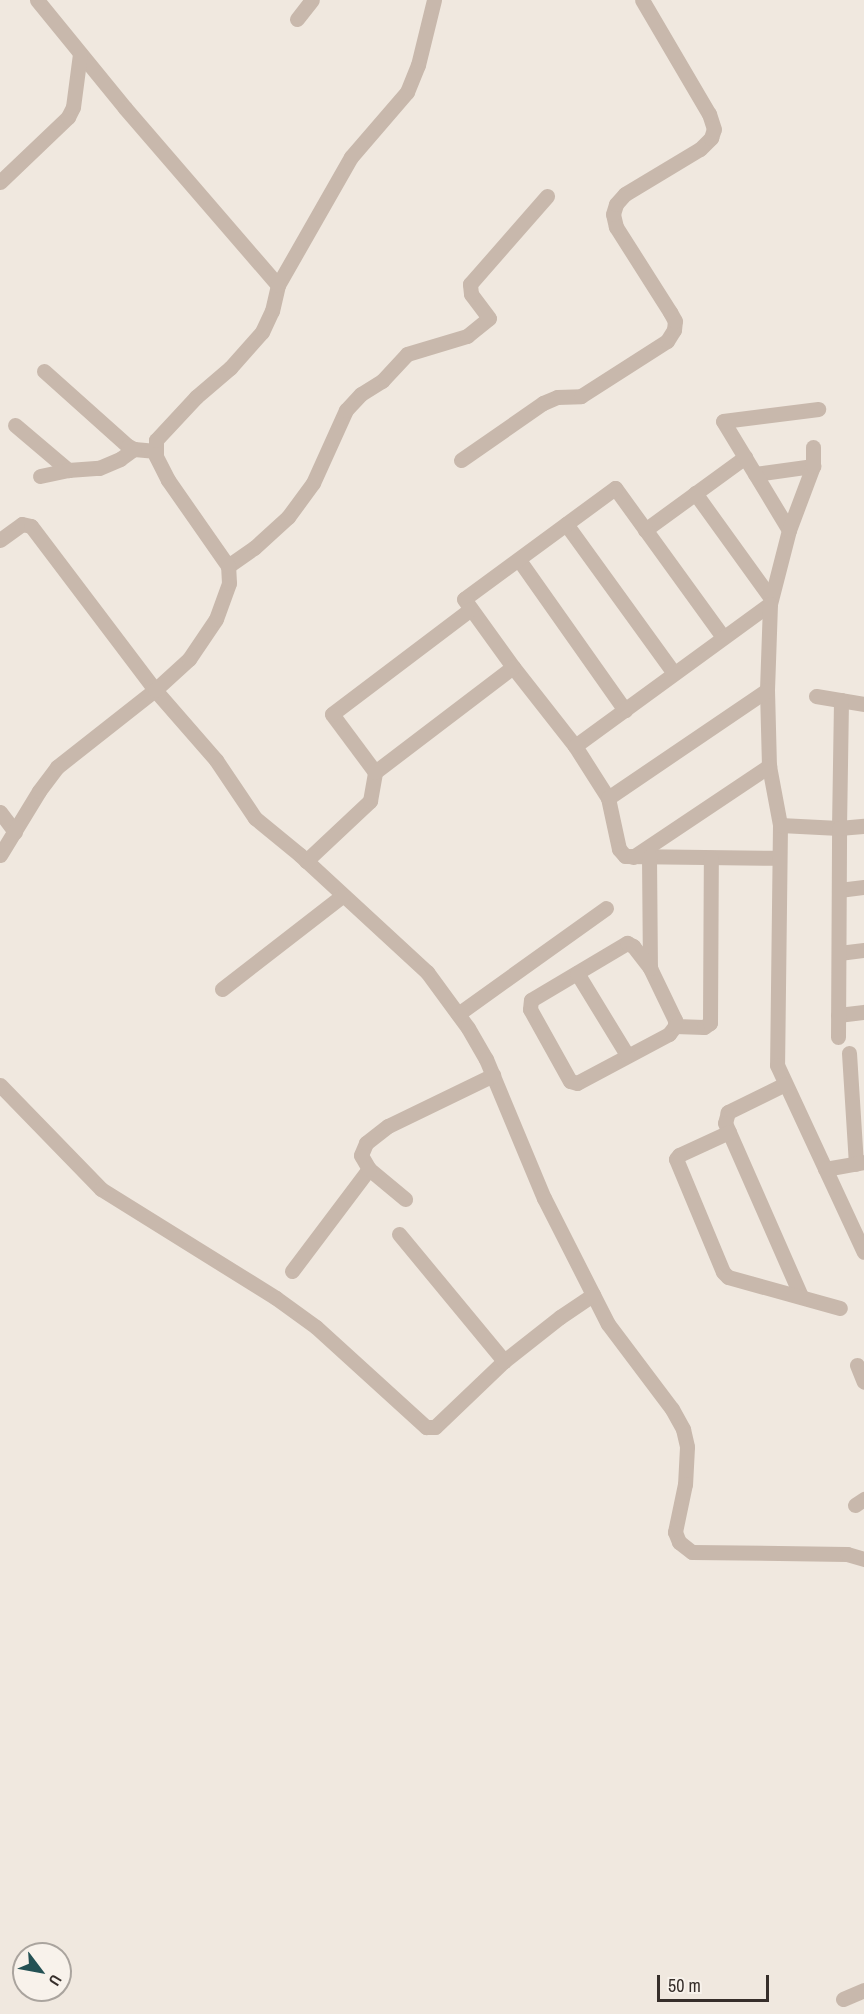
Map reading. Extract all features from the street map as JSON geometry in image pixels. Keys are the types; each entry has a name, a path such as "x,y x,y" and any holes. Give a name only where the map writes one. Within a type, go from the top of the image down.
{"street":[{"path":"37,0 80,54 278,285"},
{"path":"297,20 312,0"},
{"path":"0,855 57,767 155,690 189,659 216,619 229,583 228,566 168,480 156,451 156,440 164,429 230,368 262,332 272,311 278,285 351,157 407,93 421,54 434,0"},
{"path":"461,460 543,403 557,397 581,396 667,341 674,330 675,321 616,227 613,214 616,204 625,194 700,149 711,138 714,129 709,114 642,0"},
{"path":"0,182 68,117 73,107 80,54"},
{"path":"228,566 262,541 288,517 313,483 346,410 361,394 382,381 406,354 467,336 489,318 471,294 470,284 547,196"},
{"path":"44,371 134,449 156,451"},
{"path":"789,530 723,421 818,409"},
{"path":"15,425 68,470"},
{"path":"813,447 813,466 789,530 770,600 769,766 780,825 777,1065 864,1251"},
{"path":"40,476 68,470 99,468 120,459 134,449"},
{"path":"645,530 745,457"},
{"path":"755,474 813,466"},
{"path":"723,637 615,489 464,599 513,667 575,746 608,798 619,849 625,856 778,858"},
{"path":"695,494 770,600"},
{"path":"0,540 22,524 31,526 155,690 216,760 255,819 306,861 427,972 476,1039 544,1198 608,1324 672,1408 683,1429 687,1447 685,1484 675,1532 684,1548 692,1552 848,1554 864,1559"},
{"path":"566,524 674,673"},
{"path":"519,560 625,710"},
{"path":"575,746 770,600"},
{"path":"375,772 332,714 471,609"},
{"path":"306,861 370,801 375,772 513,667"},
{"path":"608,798 768,690"},
{"path":"816,696 864,704"},
{"path":"838,1037 841,700"},
{"path":"633,857 769,766"},
{"path":"0,812 15,832"},
{"path":"780,825 839,828 864,826"},
{"path":"650,857 650,968"},
{"path":"675,1026 704,1028 710,1023 711,858"},
{"path":"839,890 864,887"},
{"path":"222,989 343,895"},
{"path":"458,1014 606,908"},
{"path":"627,943 633,945 650,968 675,1020 675,1026 669,1034 577,1083 570,1081 530,1009 531,1000 577,973 627,943"},
{"path":"838,953 864,950"},
{"path":"577,973 627,1055"},
{"path":"838,1015 864,1012"},
{"path":"825,1168 860,1163 849,1053"},
{"path":"405,1199 369,1169 361,1155 366,1143 379,1133 493,1075"},
{"path":"785,1084 728,1112 725,1123 801,1296"},
{"path":"0,1085 101,1189 276,1298 315,1327 424,1427 435,1427 504,1361 560,1317 593,1295"},
{"path":"729,1132 679,1155 676,1159 723,1272 728,1277 840,1308"},
{"path":"292,1271 369,1169"},
{"path":"399,1234 504,1361"},
{"path":"857,1365 864,1382"},
{"path":"843,2000 864,1990"}]}
